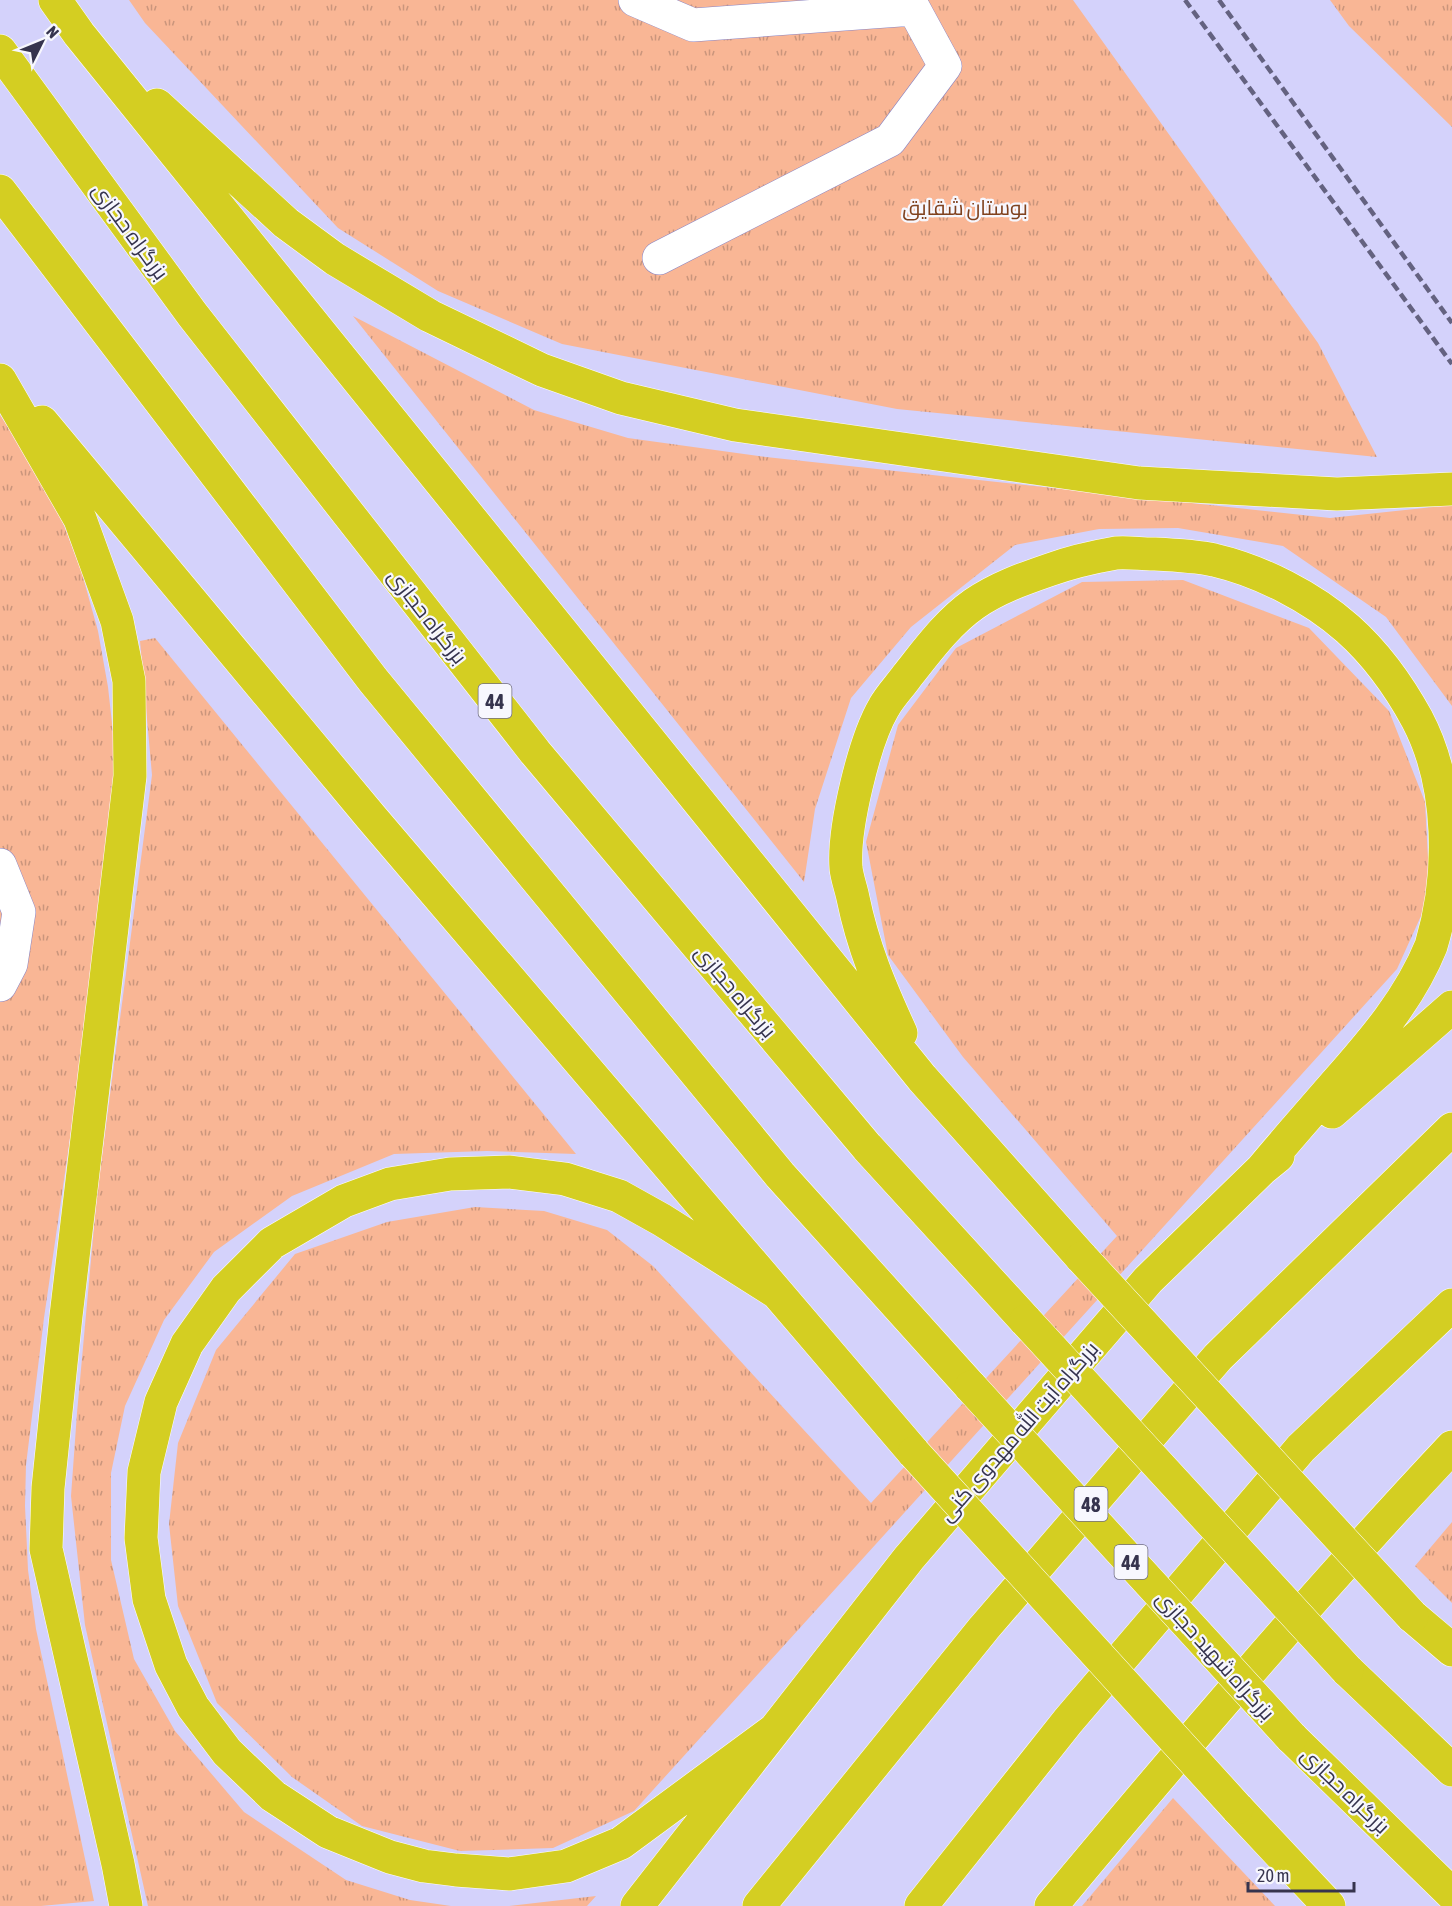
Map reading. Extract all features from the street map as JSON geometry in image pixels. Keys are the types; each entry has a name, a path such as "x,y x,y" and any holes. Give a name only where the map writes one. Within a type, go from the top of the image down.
{"highway":[{"path":"55,0 79,34 922,1078 1082,1258 1412,1616 1452,1650"},
{"path":"79,34 286,223 335,259 430,316 542,370 621,398 735,425 1139,483 1337,494 1452,489"},
{"name":"بزرگراه حجازی","path":"0,51 192,314 535,752 867,1147 1347,1670 1452,1770"},
{"name":"بزرگراه شهید حجازی","path":"0,191 373,680 780,1175 971,1388 1291,1737"},
{"path":"0,372 371,817 914,1453 1329,1906"},
{"path":"0,380 80,519 117,621 129,681 130,776 66,1316 48,1488 46,1549 126,1906"},
{"path":"922,1078 875,976 859,925 846,867 849,820 865,754 884,706 942,633 972,605 1009,584 1066,564 1119,552 1212,560 1253,572 1289,590 1347,628 1376,658 1405,696 1428,737 1440,777 1447,818 1449,855 1447,890 1431,947 1419,973 1373,1041 1262,1169"},
{"name":"بزرگراه آیت الله مهدوی کنی","path":"637,1906 909,1558 1148,1280 1262,1169 1362,1087 1452,1007"},
{"name":"48","path":"759,1906 984,1628 1218,1357 1452,1129"},
{"path":"773,1731 621,1843 566,1866 510,1874 445,1869 390,1857 328,1832 273,1796 227,1752 193,1707 171,1665 149,1599 141,1538 144,1472 161,1402 187,1344 226,1289 272,1243 344,1201 390,1184 450,1174 510,1172 566,1179 619,1196 662,1220 776,1292"},
{"path":"921,1906 1068,1720 1301,1448 1452,1305"},
{"path":"1051,1906 1137,1802 1376,1527 1452,1447"},
{"name":"بزرگراه حجازی","path":"1291,1737 1452,1894"}],"lane":[{"path":"635,0 693,25 914,9 945,66 890,140 659,258"},
{"path":"0,865 19,912 11,964 0,986"}],"green space":[{"name":"بوستان شقایق","path":"129,0 1073,0 1318,343 1377,457 897,409 562,344 438,291 338,228 145,23"},
{"path":"1330,0 1452,0 1452,127 1349,26"},
{"path":"353,316 534,410 628,438 766,457 1330,518 1452,505 1452,706 1386,617 1283,546 1178,528 1099,529 1015,545 911,627 851,698 815,809 804,882"},
{"path":"0,415 35,467 63,523 81,570 98,631 108,687 114,741 113,804 78,1083 44,1318 26,1465 25,1506 28,1570 36,1629 94,1901 41,1906 0,1906"},
{"path":"1183,580 1309,628 1389,711 1425,802 1430,896 1397,969 634,1811 553,1848 460,1851 362,1826 292,1777 217,1703 178,1606 169,1524 178,1443 216,1350 295,1254 387,1222 475,1207 544,1211 607,1230 653,1266 871,1503 1117,1236 963,1057 888,955 866,842 898,725 956,648 1082,582"},
{"path":"155,638 576,1154 487,1151 394,1154 292,1196 214,1252 164,1320 125,1406 111,1473 111,1560 134,1659 175,1731 244,1812 346,1880 410,1900 451,1906 148,1906 85,1625 71,1496 97,1194 152,775 140,641"},
{"path":"1452,1522 1452,1603 1415,1566"},
{"path":"1173,1798 1275,1906 1082,1906"},
{"path":"596,1896 587,1906 509,1906"}],"railway":[{"path":"1185,0 1452,364"},
{"path":"1219,0 1452,323"}]}
